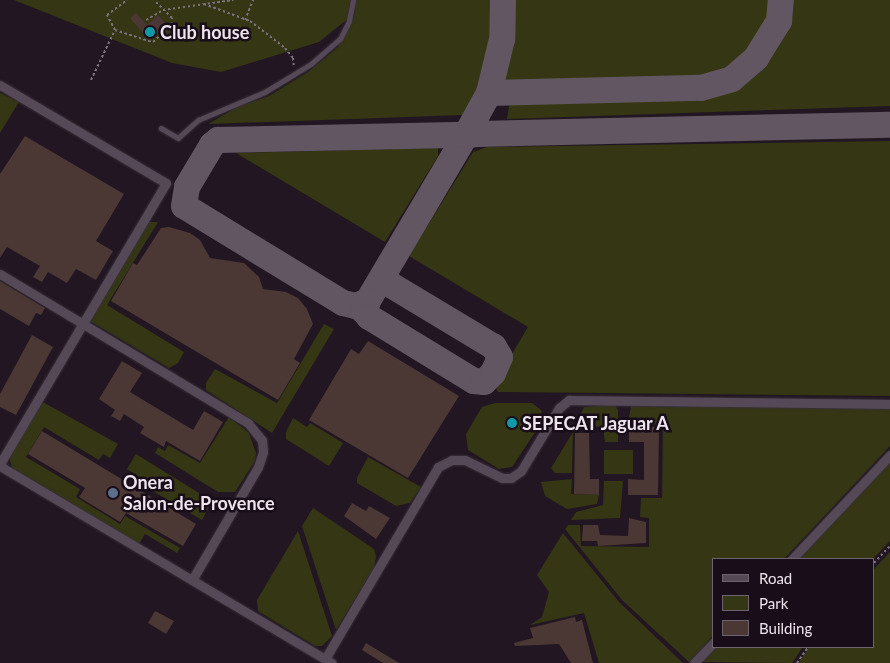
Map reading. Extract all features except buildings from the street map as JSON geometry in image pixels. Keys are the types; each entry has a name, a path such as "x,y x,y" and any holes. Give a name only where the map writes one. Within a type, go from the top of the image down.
{"street":[{"path":"0,85 166,183 0,465 328,661 438,467 452,460 465,460 502,478 511,478 521,470 559,408 569,400 890,404"},
{"path":"0,274 248,423 262,440 263,452 258,467 192,580"},
{"path":"793,558 890,455"},
{"path":"694,663 712,644"}],"lane":[{"path":"161,128 178,138 198,120 288,80 311,64 340,38 349,21 354,0"}],"path":[{"path":"127,0 107,15 115,30 153,42 172,24 172,18 154,0"},
{"path":"146,20 163,10 233,0"},
{"path":"244,20 253,0"},
{"path":"204,4 244,20 271,37 293,58 294,67 288,80"},
{"path":"90,80 115,30"},
{"path":"875,562 890,546"},
{"path":"797,663 807,648"}],"green space":[{"path":"14,0 890,0 890,106 507,119 510,100 475,93 463,115 208,124 237,107 269,96 308,72 338,47 355,13 319,42 221,72 172,63"},
{"path":"0,93 19,102 0,133"},
{"path":"890,141 890,396 498,392 494,384 528,327 409,256 473,152 487,147"},
{"path":"438,148 438,156 385,242 236,153"},
{"path":"149,222 158,222 107,305 184,352 178,363 169,368 90,321"},
{"path":"324,324 334,329 272,433 206,390 206,383 215,369 277,403"},
{"path":"41,401 118,444 110,458 103,454 99,460 44,427 26,457 80,489 76,497 120,524 125,516 180,548 177,553 145,534 139,544 12,468 9,456"},
{"path":"495,403 532,403 541,410 544,419 512,467 499,469 468,450 466,434 482,407"},
{"path":"615,405 618,410 618,442 605,442 603,427 585,426 579,418 584,407"},
{"path":"631,406 890,409 890,446 785,558 712,558 712,637 689,662 622,600 565,529 568,525 580,525 581,546 649,547 649,518 640,517 641,498 662,498 663,425 628,423"},
{"path":"229,417 249,433 256,453 255,461 235,492 218,492 155,453 158,447 165,451 168,445 200,463"},
{"path":"293,418 307,427 310,423 343,443 329,466 286,439 286,432"},
{"path":"573,432 572,473 555,473 551,468"},
{"path":"604,450 633,450 633,474 604,474"},
{"path":"136,454 212,501 202,520 146,487 144,480 127,469"},
{"path":"368,457 421,487 410,503 396,506 357,483 357,478"},
{"path":"890,462 890,541 874,558 799,558"},
{"path":"572,479 571,494 599,495 597,504 567,509 545,496 541,482"},
{"path":"604,481 623,481 620,518 571,520 576,512 603,505"},
{"path":"313,508 374,549 376,556 374,568 336,630 302,526"},
{"path":"298,531 332,636 322,646 315,646 258,611 257,600"},
{"path":"563,533 619,602 683,663 599,663 584,613 530,625 542,617 549,592 537,575"},
{"path":"890,552 890,663 798,663 808,648 875,648 875,568"},
{"path":"715,648 802,648 792,663 701,662"}],"taxiway":[{"path":"503,0 502,39 489,93 466,135 368,301 356,306 343,303 184,206 187,187 212,145 218,140 466,135 890,125"},
{"path":"489,93 701,88 732,79 756,58 779,21 781,0"},
{"path":"368,301 364,311 369,317 474,381 484,382 493,373 500,357 494,347 389,284 384,274"}],"place":[{"name":"Club house","path":"150,32"},
{"name":"SEPECAT Jaguar A","path":"512,423"},
{"name":"Onera Salon-de-Provence","path":"113,493"}]}
